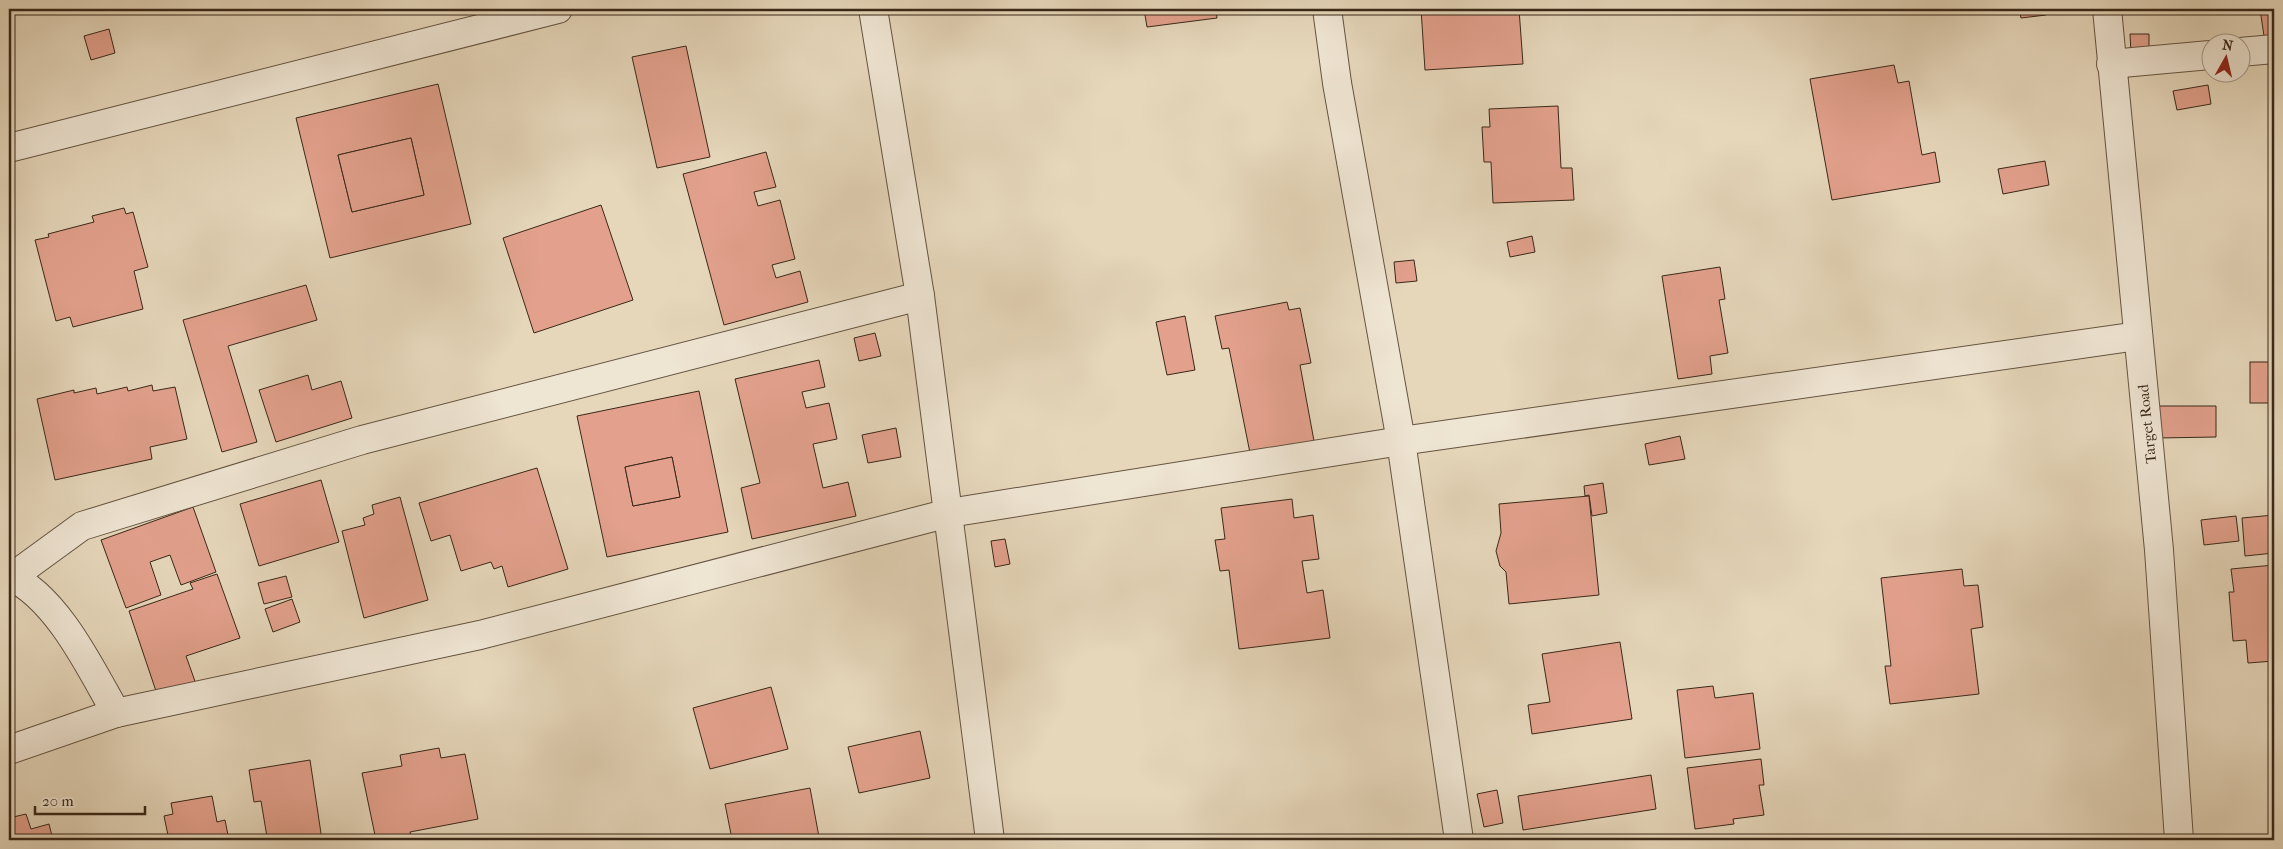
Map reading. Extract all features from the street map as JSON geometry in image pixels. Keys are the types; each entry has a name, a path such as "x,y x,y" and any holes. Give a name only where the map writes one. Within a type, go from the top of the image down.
{"street":[{"path":"9,148 558,9"},
{"path":"873,9 920,296 990,840"},
{"path":"1327,9 1337,83 1401,442 1459,840"},
{"name":"Target Road","path":"2107,9 2159,550 2179,840"},
{"path":"2250,51 2274,49"},
{"path":"2111,64 2200,56"},
{"path":"116,713 70,632 38,596 10,576 82,526 362,440 920,296"},
{"path":"9,750 116,713 480,634 949,513 1401,442 2138,336"}],"building":[{"path":"1144,9 1216,9 1217,18 1147,27"},
{"path":"1421,9 1519,9 1523,64 1425,70"},
{"path":"2019,9 2045,9 2046,15 2021,18"},
{"path":"2260,9 2274,9 2274,36 2264,36"},
{"path":"109,29 115,53 91,60 84,36"},
{"path":"2130,34 2149,34 2149,53 2131,54"},
{"path":"686,46 710,157 657,168 632,57"},
{"path":"1894,65 1898,83 1909,81 1922,155 1935,152 1940,182 1832,200 1810,79"},
{"path":"438,84 471,224 330,258 296,118","holes":["411,138 424,195 352,212 338,155"]},
{"path":"2208,85 2211,104 2177,110 2173,91"},
{"path":"1558,106 1561,168 1572,168 1574,200 1493,203 1491,162 1484,162 1482,127 1490,127 1489,109"},
{"path":"411,138 424,195 352,212 338,155"},
{"path":"766,152 776,187 754,192 758,206 780,200 795,259 772,265 776,278 800,271 808,302 724,325 683,174"},
{"path":"2045,161 2049,185 2003,194 1998,169"},
{"path":"601,205 633,300 534,333 503,238"},
{"path":"124,208 126,214 133,212 148,267 134,271 143,309 73,327 70,317 56,321 35,240 49,237 48,234 94,222 92,216"},
{"path":"1532,236 1535,252 1510,257 1507,242"},
{"path":"1414,260 1417,281 1396,283 1394,262"},
{"path":"1720,267 1725,299 1719,300 1728,353 1710,356 1712,374 1678,379 1662,276"},
{"path":"306,285 317,320 228,346 257,442 222,452 183,320"},
{"path":"1287,302 1289,310 1300,308 1311,363 1300,365 1314,441 1250,453 1229,348 1222,349 1215,316"},
{"path":"1185,316 1195,370 1167,375 1156,322"},
{"path":"875,333 881,356 859,361 854,338"},
{"path":"819,360 825,387 802,392 806,408 829,403 837,439 813,444 823,488 848,482 856,516 752,539 741,488 760,483 735,379"},
{"path":"2250,362 2274,362 2274,403 2250,403"},
{"path":"308,375 312,390 341,381 352,418 276,442 259,390"},
{"path":"152,385 153,391 175,387 187,439 150,447 152,459 55,480 37,399 74,390 74,393 96,388 97,394 127,387 128,391"},
{"path":"699,391 728,532 607,557 577,416","holes":["672,457 680,497 633,506 625,467"]},
{"path":"2158,406 2216,406 2216,437 2158,438"},
{"path":"2271,416 2274,416 2274,457 2272,457"},
{"path":"896,428 901,457 868,463 862,435"},
{"path":"1680,436 1685,459 1649,465 1645,444"},
{"path":"672,457 680,497 633,506 625,467"},
{"path":"537,468 568,569 508,587 502,566 494,569 491,562 461,571 450,535 431,541 419,503"},
{"path":"321,480 339,542 259,566 240,504"},
{"path":"1603,483 1607,513 1592,516 1589,495 1585,496 1584,486"},
{"path":"1589,496 1599,595 1509,604 1506,572 1500,566 1496,551 1501,533 1499,504"},
{"path":"400,497 428,600 364,618 342,531 365,525 363,518 374,514 372,505"},
{"path":"1292,499 1294,518 1313,515 1319,559 1302,561 1307,593 1323,590 1330,638 1239,649 1229,570 1220,571 1215,540 1225,539 1221,508"},
{"path":"193,507 216,572 181,585 170,555 150,562 161,595 126,608 101,540"},
{"path":"2274,515 2274,553 2245,556 2242,518"},
{"path":"2236,516 2239,541 2204,545 2201,520"},
{"path":"1005,539 1010,564 995,567 991,541"},
{"path":"2274,565 2274,661 2248,663 2246,640 2233,641 2229,592 2234,592 2231,569"},
{"path":"1962,569 1964,586 1978,585 1983,627 1971,629 1979,694 1890,704 1885,666 1891,666 1881,578"},
{"path":"217,574 240,638 186,656 197,687 159,700 129,611 193,589 190,583"},
{"path":"286,576 292,597 264,604 258,583"},
{"path":"292,599 300,622 273,632 265,609"},
{"path":"1620,642 1632,719 1532,734 1528,705 1550,702 1542,654"},
{"path":"1713,686 1715,698 1753,693 1760,749 1685,758 1677,690"},
{"path":"771,687 788,749 710,769 693,708"},
{"path":"920,731 930,778 859,793 848,747"},
{"path":"439,748 441,758 465,754 478,819 410,832 412,840 376,840 362,773 402,766 400,755"},
{"path":"1761,759 1764,785 1759,785 1764,815 1733,819 1734,824 1695,829 1687,768"},
{"path":"310,760 322,840 261,840 260,838 267,837 261,801 254,802 249,770"},
{"path":"1651,775 1656,809 1523,830 1518,796"},
{"path":"810,788 819,837 804,840 724,840 732,839 725,804"},
{"path":"1497,790 1503,823 1484,827 1477,794"},
{"path":"212,796 217,822 225,820 229,840 169,840 164,816 173,814 171,803"},
{"path":"26,814 31,829 49,824 53,840 9,840 9,818"}]}
